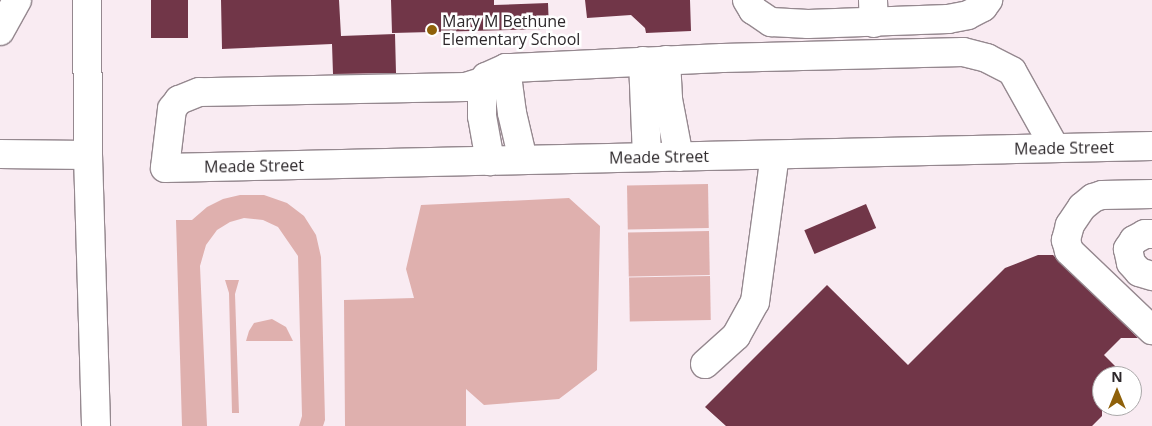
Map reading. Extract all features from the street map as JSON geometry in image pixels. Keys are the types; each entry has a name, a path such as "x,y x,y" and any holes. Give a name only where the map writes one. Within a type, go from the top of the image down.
{"street":[{"path":"0,31 17,0"},
{"path":"88,0 88,155 96,426"},
{"path":"747,0 753,10 771,22 874,11 955,18 968,15 983,7 988,0"},
{"path":"490,161 482,116 482,82 486,77 506,68 655,61 963,52 987,58 1012,71 1055,148"},
{"path":"655,61 668,99 679,157"},
{"path":"647,157 655,61"},
{"path":"506,68 512,113 523,160"},
{"name":"Meade Street","path":"482,82 466,87 199,92 179,100 172,109 166,168 1152,146"},
{"path":"0,154 88,155"},
{"path":"705,364 736,336 755,302 775,155"},
{"path":"1152,194 1102,195 1093,198 1082,207 1070,225 1066,240 1069,251 1152,330"},
{"path":"1152,234 1145,234 1134,240 1128,249 1131,263 1139,272 1152,276"}],"shaded area":[{"path":"708,184 709,228 628,229 627,185"},
{"path":"240,195 264,195 287,203 304,216 316,235 321,257 325,420 323,426 299,426 302,416 298,256 278,227 263,220 244,218 230,222 217,230 206,245 200,266 207,426 182,426 176,220 192,220 207,207 223,199"},
{"path":"569,198 600,226 597,370 559,399 484,405 466,389 466,426 345,426 344,300 414,298 406,269 421,205"},
{"path":"709,231 710,275 629,276 628,232"},
{"path":"710,276 711,320 630,321 629,277"},
{"path":"225,280 239,280 235,294 239,413 232,413 229,293"},
{"path":"272,319 286,327 293,341 246,341 254,323"}],"building":[{"path":"151,0 188,0 188,38 151,38"},
{"path":"221,0 339,0 341,36 395,34 396,73 333,74 332,44 222,49"},
{"path":"391,0 494,0 494,5 548,3 549,29 392,33"},
{"path":"585,0 690,0 691,31 646,33 645,28 631,15 587,18"},
{"path":"866,204 876,228 814,254 804,230"},
{"path":"1038,255 1053,255 1138,338 1121,338 1104,355 1115,366 1092,366 1092,416 1102,416 1092,426 726,426 705,407 827,285 908,365 1005,268"}],"place":[{"name":"Mary M Bethune Elementary School","path":"432,30"}]}
